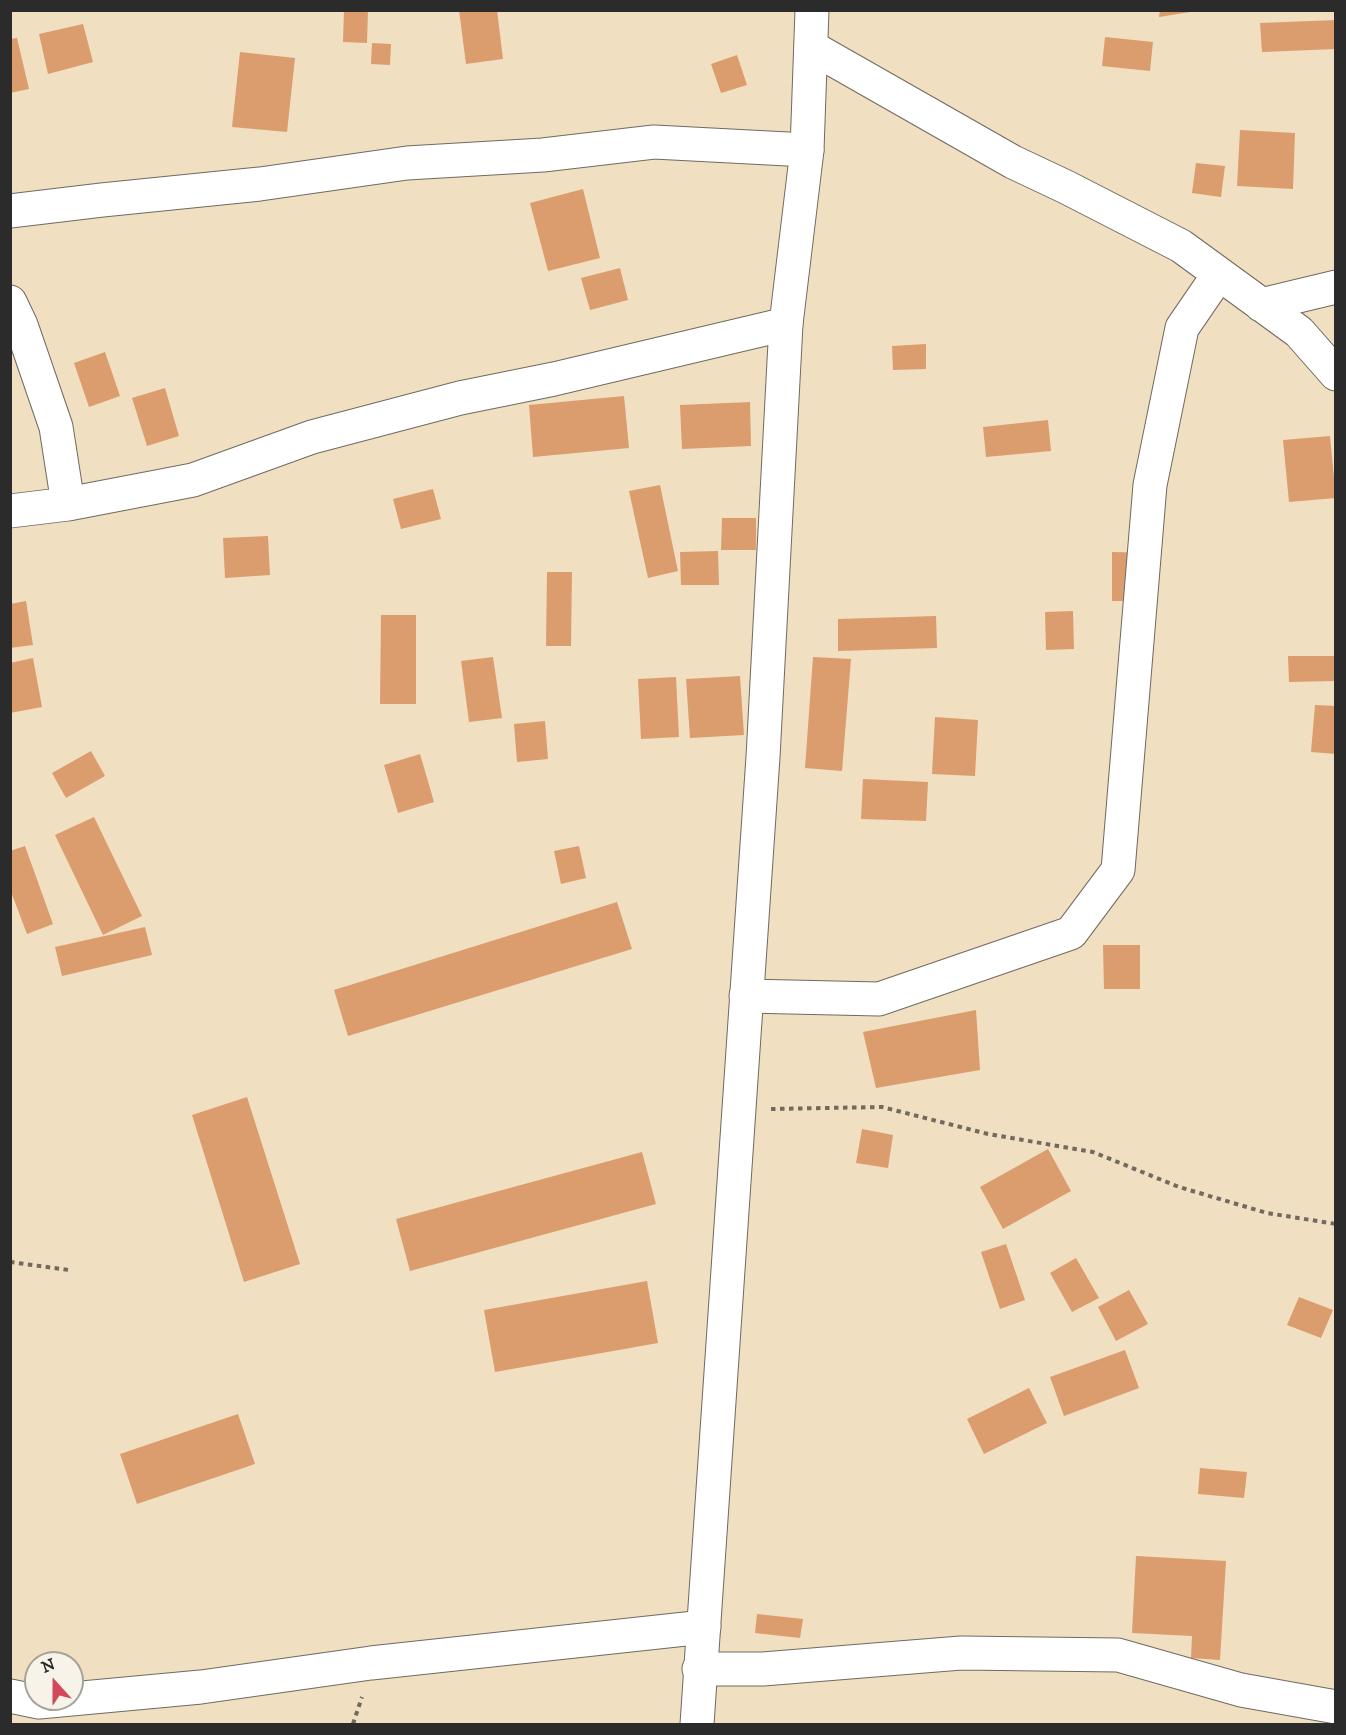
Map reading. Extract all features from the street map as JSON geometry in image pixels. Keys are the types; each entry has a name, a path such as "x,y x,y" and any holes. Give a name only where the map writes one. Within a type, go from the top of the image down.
{"street":[{"path":"697,1725 699,1669 704,1627 763,757 786,324 807,150 812,10"},
{"path":"811,47 1013,162 1181,246 1299,332 1335,374"},
{"path":"10,211 260,184 408,163 543,155 654,142 807,150"},
{"path":"746,996 879,999 1071,933 1118,870 1150,485 1182,328 1220,274"},
{"path":"1261,304 1335,287"},
{"path":"10,302 21,324 56,426 68,504"},
{"path":"10,512 68,504 193,480 312,437 460,398 554,379 786,324"},
{"path":"10,1696 39,1702 201,1688 371,1664 704,1627"},
{"path":"699,1669 764,1668 961,1653 1118,1655 1241,1690 1335,1707"}],"path":[{"path":"739,1109 882,1107 988,1134 1093,1152 1179,1187 1267,1213 1335,1224"},
{"path":"10,1262 69,1270"}],"building":[{"path":"344,10 368,10 367,43 343,42"},
{"path":"459,10 497,10 503,59 466,64"},
{"path":"1160,10 1190,10 1190,12 1159,17"},
{"path":"1336,20 1336,49 1262,52 1260,23"},
{"path":"83,24 93,62 48,74 39,34"},
{"path":"1105,37 1153,42 1150,71 1102,66"},
{"path":"17,38 29,89 10,93 10,39"},
{"path":"372,43 391,44 390,65 371,64"},
{"path":"240,52 295,58 287,132 232,127"},
{"path":"737,55 747,85 721,93 711,64"},
{"path":"1240,130 1295,133 1293,189 1237,186"},
{"path":"1196,163 1225,166 1221,197 1192,193"},
{"path":"583,189 600,258 548,271 530,203"},
{"path":"620,268 628,300 590,310 581,278"},
{"path":"926,344 926,369 893,370 892,346"},
{"path":"105,352 120,396 89,407 74,363"},
{"path":"165,388 179,436 147,446 132,398"},
{"path":"624,396 629,448 533,457 529,405"},
{"path":"750,402 751,446 682,449 680,405"},
{"path":"1048,420 1051,451 986,457 983,427"},
{"path":"1330,436 1336,498 1289,502 1283,440"},
{"path":"660,485 678,571 648,578 629,491"},
{"path":"433,489 441,519 401,529 393,499"},
{"path":"722,518 756,518 756,550 721,550"},
{"path":"268,536 270,575 225,578 223,538"},
{"path":"718,551 719,585 681,585 680,552"},
{"path":"1112,552 1153,553 1136,601 1112,601"},
{"path":"547,572 572,572 571,646 546,646"},
{"path":"26,601 33,645 10,648 10,604"},
{"path":"1073,611 1074,649 1046,650 1045,612"},
{"path":"381,615 416,615 416,704 380,704"},
{"path":"936,616 937,648 838,651 838,619"},
{"path":"1288,656 1335,656 1335,681 1289,682"},
{"path":"493,657 502,718 469,722 461,661"},
{"path":"813,657 851,659 842,771 805,768"},
{"path":"33,658 42,707 10,713 10,663"},
{"path":"740,676 744,735 690,738 686,679"},
{"path":"676,677 679,737 641,739 638,679"},
{"path":"1315,705 1336,706 1336,754 1311,752"},
{"path":"935,717 978,720 975,776 932,774"},
{"path":"545,721 548,759 517,762 514,724"},
{"path":"91,751 105,776 66,798 52,773"},
{"path":"420,754 434,802 398,813 384,765"},
{"path":"863,779 928,782 926,821 861,819"},
{"path":"94,817 142,916 103,935 55,835"},
{"path":"25,846 53,924 27,934 10,889 10,851"},
{"path":"579,846 586,878 561,884 554,851"},
{"path":"617,902 632,949 348,1036 334,990"},
{"path":"145,927 152,955 62,976 55,947"},
{"path":"1103,945 1140,945 1140,989 1104,989"},
{"path":"976,1010 980,1070 876,1088 863,1032"},
{"path":"247,1097 300,1264 244,1282 192,1115"},
{"path":"862,1129 893,1135 888,1168 856,1163"},
{"path":"1048,1149 1071,1191 1003,1229 980,1187"},
{"path":"642,1152 656,1204 410,1271 396,1219"},
{"path":"1006,1244 1025,1300 1000,1309 981,1252"},
{"path":"1076,1258 1099,1298 1072,1312 1050,1273"},
{"path":"647,1281 658,1343 495,1372 484,1310"},
{"path":"1129,1290 1148,1324 1116,1341 1098,1307"},
{"path":"1299,1297 1333,1310 1321,1338 1287,1325"},
{"path":"1125,1350 1139,1388 1064,1416 1050,1377"},
{"path":"1029,1388 1047,1423 984,1454 967,1419"},
{"path":"238,1414 255,1464 137,1504 120,1454"},
{"path":"1200,1468 1247,1472 1244,1498 1198,1494"},
{"path":"1136,1556 1226,1561 1220,1660 1191,1658 1192,1636 1132,1633"},
{"path":"757,1614 803,1619 800,1638 755,1633"}]}
